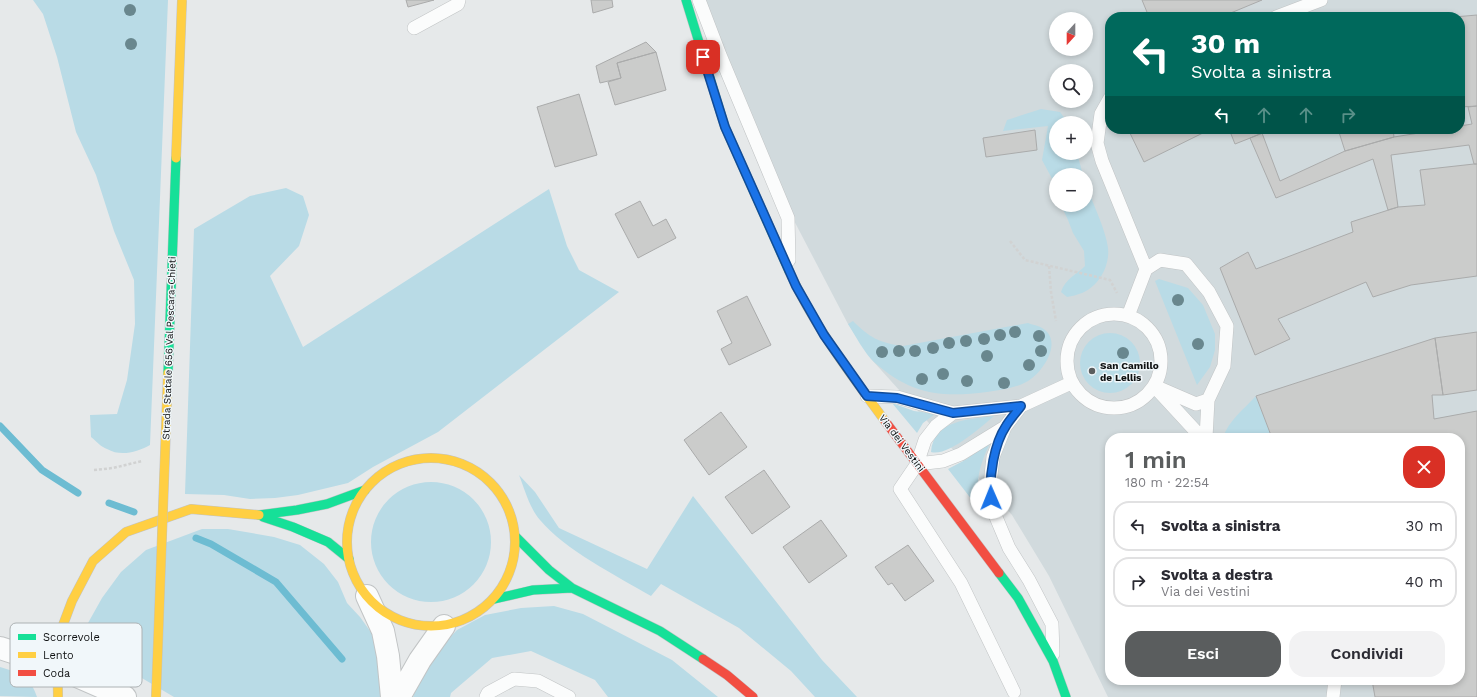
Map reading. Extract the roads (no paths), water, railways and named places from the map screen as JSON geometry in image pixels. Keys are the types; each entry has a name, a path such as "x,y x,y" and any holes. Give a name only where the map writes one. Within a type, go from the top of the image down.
{"main road":[{"name":"Strada Statale 656 Val Pescara-Chieti","path":"156,697 182,0"},
{"name":"Via dei Vestini","path":"686,0 725,127 790,272 824,335 867,396 1018,598 1053,661 1066,697"},
{"path":"442,459 470,467 493,485 509,509 516,537 514,559 507,580 494,598 480,611 463,621 444,626 415,625 389,615 367,596 355,579 348,559 347,535 353,511 365,490 386,471 413,460 442,459"},
{"path":"64,623 72,601 94,561 126,532 191,509 258,515 297,510 327,504 365,490"},
{"path":"258,515 293,527 328,542 348,559"},
{"path":"516,537 549,570 572,588 660,631 727,675 753,697"},
{"path":"494,598 521,591 572,588"},
{"path":"58,687 58,697"}],"street":[{"path":"367,596 383,631 388,656 392,697"},
{"path":"399,697 420,660 444,626"},
{"path":"0,648 10,651"},
{"path":"102,687 125,697"}],"lane":[{"path":"414,28 458,4 460,0"},
{"path":"699,0 720,55 788,218 790,272"},
{"path":"1289,12 1321,0"},
{"path":"1105,107 1101,114 1097,143 1102,161 1146,269"},
{"path":"1128,316 1146,269 1160,260 1186,264 1209,292 1226,326 1224,366 1208,400 1206,433"},
{"path":"1113,313 1128,316 1141,322 1151,332 1158,345 1161,358 1160,373 1154,386 1146,396 1136,403 1124,407 1112,408 1099,406 1088,401 1078,393 1071,383 1066,367 1067,351 1073,335 1084,324 1097,316 1113,313"},
{"path":"867,396 897,398 953,413 1021,406 1071,383"},
{"path":"1154,386 1196,404 1208,400"},
{"path":"1154,386 1197,433"},
{"path":"1021,406 1005,427 994,458 990,485 993,510 1009,548 1029,580 1052,624 1053,661"},
{"path":"953,413 936,426 925,440 918,464 900,489 960,583 1014,692"},
{"path":"918,464 944,461 961,454 1005,427"},
{"path":"486,697 488,694 514,679 538,680 569,697"},
{"path":"1333,697 1334,685"}],"waterway":[{"path":"0,426 42,470 78,493"},
{"path":"109,503 134,512"},
{"path":"196,538 211,544 276,582 342,659"}],"place":[{"name":"San Camillo de Lellis","path":"1092,371"}]}
